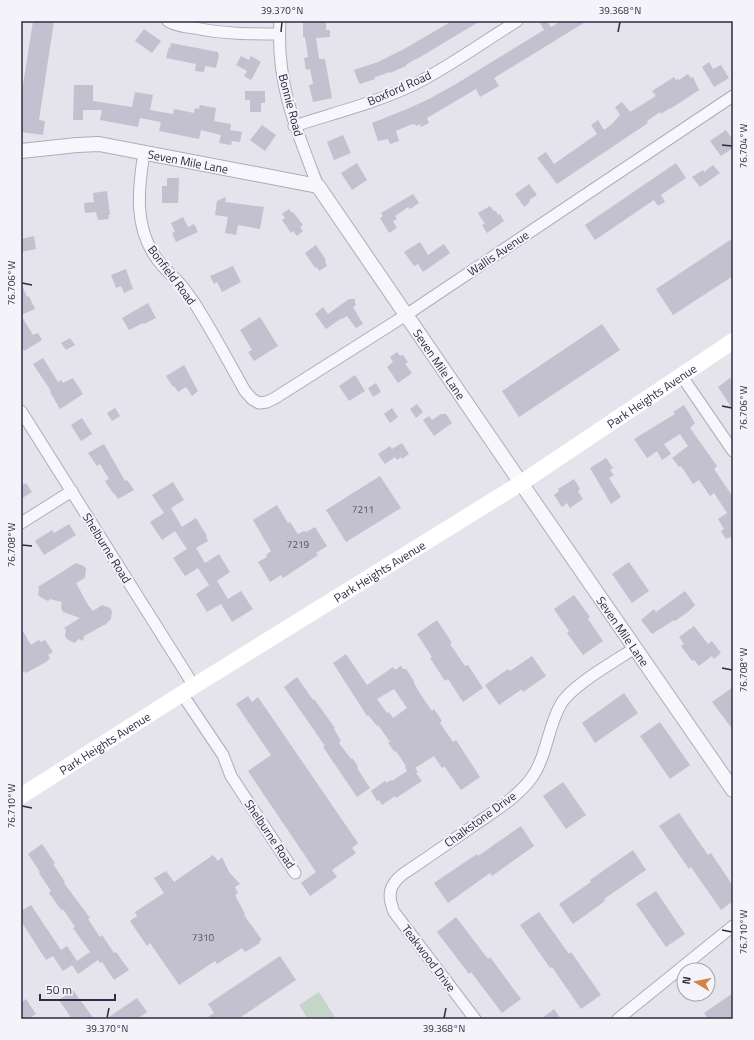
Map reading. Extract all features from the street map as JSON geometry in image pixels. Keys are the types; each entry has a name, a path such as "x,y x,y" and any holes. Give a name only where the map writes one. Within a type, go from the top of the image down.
{"main road":[{"name":"Park Heights Avenue","path":"21,796 188,690 521,483 733,341"}],"street":[{"path":"168,21 180,26 213,32 231,34 279,34"},
{"name":"Bonnie Road","path":"280,21 280,59 283,84 294,126 318,186"},
{"name":"Boxford Road","path":"294,126 355,107 413,84 517,21"},
{"name":"Wallis Avenue","path":"259,404 276,398 406,315 733,96"},
{"name":"Seven Mile Lane","path":"21,151 99,144 318,186 733,790"},
{"name":"Bonfield Road","path":"144,153 139,199 142,230 148,244 157,260 183,287 194,303 245,391 259,404"},
{"path":"681,376 733,451"},
{"name":"Shelburne Road","path":"21,411 72,491 188,690 223,755 231,776 295,873"},
{"path":"21,523 72,491"},
{"name":"Chalkstone Drive","path":"390,894 392,885 404,874 500,807 521,789 535,772 555,716 564,699 583,683 635,648"},
{"name":"Teakwood Drive","path":"390,894 394,912 475,1019"},
{"path":"618,1019 733,926"}],"green space":[{"path":"319,992 336,1019 308,1019 299,1005"}],"building":[{"path":"33,21 54,21 39,120 45,121 43,135 21,132 21,98"},
{"path":"303,21 326,21 326,30 330,30 330,37 316,38 319,59 325,59 332,98 313,102 309,85 313,84 310,69 306,70 304,58 308,57 305,37 303,37"},
{"path":"452,21 480,21 406,66 390,73 375,77 375,79 360,84 359,83 354,70 378,62 404,49"},
{"path":"539,21 547,21 551,27 561,21 587,21 494,78 499,86 480,97 476,89 427,118 429,123 421,127 420,124 416,126 415,124 412,124 396,131 399,141 390,144 388,139 378,141 372,123 429,99 456,84 544,30"},
{"path":"144,29 161,41 152,53 135,41"},
{"path":"171,43 218,52 219,55 216,68 205,66 204,72 195,71 196,64 166,58"},
{"path":"241,56 249,60 251,56 261,62 251,80 244,76 247,71 236,65"},
{"path":"709,62 713,69 721,65 729,78 714,87 702,67"},
{"path":"688,74 691,78 693,77 699,90 670,109 661,114 660,112 647,121 648,123 557,184 537,158 546,152 554,164 597,134 591,125 598,120 604,130 612,124 620,115 615,107 622,102 630,112 656,96 652,91 674,77 676,80 679,80"},
{"path":"74,85 93,85 93,101 132,107 135,92 153,95 150,110 173,114 174,109 194,113 195,108 199,109 200,105 216,108 214,121 231,124 230,130 242,132 240,142 232,141 231,145 219,143 221,135 201,130 199,139 159,131 161,122 140,118 138,127 100,120 102,110 83,110 83,120 73,120"},
{"path":"245,91 265,91 265,103 261,103 261,112 250,112 250,100 245,100"},
{"path":"262,125 276,135 265,151 250,140"},
{"path":"726,130 733,140 733,148 721,156 710,141"},
{"path":"343,135 351,153 334,160 327,142"},
{"path":"357,163 367,180 352,190 341,173"},
{"path":"676,163 686,178 661,195 665,202 658,206 654,200 595,240 585,225"},
{"path":"713,165 720,173 700,187 692,177 703,170 704,172"},
{"path":"167,178 179,178 178,203 162,203 162,186 167,186"},
{"path":"529,184 537,195 529,200 530,202 524,207 515,194"},
{"path":"107,191 110,215 108,215 109,219 98,220 96,212 85,213 84,203 94,202 93,193"},
{"path":"413,194 419,203 410,209 408,207 395,216 397,219 393,221 397,228 389,233 380,218 383,216 381,213"},
{"path":"226,197 225,202 264,207 260,229 238,225 236,235 225,233 228,217 215,215 217,201"},
{"path":"490,206 498,215 500,214 504,221 487,233 482,225 485,224 478,213"},
{"path":"289,209 303,225 300,227 303,231 297,236 293,231 291,233 282,220 285,218 282,214"},
{"path":"183,217 188,227 194,224 198,232 176,242 172,233 175,232 171,223"},
{"path":"34,236 36,249 21,252 21,239"},
{"path":"733,238 733,276 673,315 656,289"},
{"path":"420,242 428,255 444,244 450,253 423,272 418,264 414,266 404,252"},
{"path":"316,245 326,260 325,262 327,266 319,271 317,267 315,268 305,253"},
{"path":"233,266 241,282 222,292 217,282 214,284 210,276"},
{"path":"126,269 133,289 124,293 121,286 116,288 111,275"},
{"path":"21,283 27,297 29,296 35,309 21,315"},
{"path":"349,299 355,299 356,305 353,307 363,324 356,328 347,316 326,329 315,314 323,307 328,314"},
{"path":"148,303 156,318 129,330 122,318"},
{"path":"21,315 33,335 38,333 42,340 24,351 21,345"},
{"path":"260,317 278,346 254,361 248,352 252,350 240,330"},
{"path":"602,324 620,350 519,417 502,391"},
{"path":"70,338 75,345 66,350 61,343"},
{"path":"397,352 400,356 403,355 408,362 405,364 412,373 398,383 387,367 393,362 390,357"},
{"path":"43,358 58,382 61,380 63,383 73,378 83,394 60,409 50,392 51,391 33,364"},
{"path":"184,365 198,391 192,396 186,387 178,392 166,376"},
{"path":"355,375 365,391 349,401 339,386"},
{"path":"730,378 733,382 733,410 718,387"},
{"path":"376,383 381,392 373,397 368,388"},
{"path":"417,404 423,412 416,418 410,409"},
{"path":"684,405 695,423 690,428 717,466 714,469 733,497 733,542 730,537 726,539 721,531 724,529 718,519 727,513 714,493 710,496 699,480 693,484 681,466 679,467 672,458 688,446 680,434 664,444 671,454 662,460 657,451 647,458 634,439 675,414 673,412"},
{"path":"115,408 120,416 112,421 107,413"},
{"path":"392,408 398,417 390,423 384,414"},
{"path":"441,414 446,414 452,423 434,436 423,420 429,416 432,420"},
{"path":"82,418 92,434 81,441 71,425"},
{"path":"402,443 409,454 402,459 401,457 397,460 395,457 385,464 378,454 390,446 392,449"},
{"path":"104,444 125,481 127,480 134,490 118,499 105,481 109,479 100,464 97,466 88,453"},
{"path":"606,458 613,468 610,470 614,475 609,478 621,497 611,504 590,468"},
{"path":"380,476 401,508 346,542 326,510"},
{"path":"574,479 580,489 578,491 583,499 570,508 567,503 562,507 554,495 559,491 558,489"},
{"path":"173,482 184,500 171,508 182,527 196,518 207,536 208,541 196,548 205,563 219,554 230,572 217,581 228,599 241,591 253,609 232,622 221,604 207,612 196,594 209,585 198,568 185,576 173,558 187,549 175,531 162,540 150,522 164,513 152,495"},
{"path":"26,483 32,492 21,499 21,486"},
{"path":"277,505 288,523 290,522 298,534 315,527 327,546 316,553 318,555 283,578 281,575 270,582 258,562 267,557 266,555 271,551 253,520"},
{"path":"69,524 76,535 44,555 35,541 52,530 54,533"},
{"path":"629,562 649,591 632,603 612,574"},
{"path":"76,563 84,566 86,569 85,578 76,583 88,605 93,611 102,605 110,608 112,611 111,619 106,624 84,636 83,641 79,639 74,643 65,636 66,630 64,628 80,618 63,612 61,608 62,602 50,599 48,601 40,597 38,594 38,587"},
{"path":"685,591 695,605 675,621 674,620 652,634 641,620 654,609 656,612"},
{"path":"574,595 590,617 588,619 603,641 583,655 567,633 569,631 554,609"},
{"path":"437,620 452,643 450,644 465,666 468,665 483,688 463,702 448,679 445,681 417,634"},
{"path":"694,626 708,644 712,641 721,653 714,659 712,656 699,666 694,660 692,661 681,646 684,644 679,637"},
{"path":"21,628 31,645 39,640 41,642 45,640 53,652 48,655 50,658 46,662 26,673 24,671 21,673"},
{"path":"346,654 367,685 393,667 395,670 401,666 403,669 406,669 432,711 434,709 442,721 440,723 453,742 456,740 480,777 461,790 444,766 442,768 434,756 415,768 418,772 416,773 422,781 396,798 395,796 382,805 379,800 377,801 371,791 385,781 386,783 391,780 392,781 407,771 406,766 396,751 395,752 388,743 390,742 378,725 377,726 368,715 367,716 333,663","holes":["394,689 407,708 393,718 389,712 387,713 377,699"]},
{"path":"532,656 546,676 523,692 522,689 499,705 485,685 508,669 510,671"},
{"path":"297,677 335,728 334,729 341,741 339,743 355,762 358,767 357,768 370,788 357,797 323,747 325,746 284,687"},
{"path":"733,687 733,730 712,702"},
{"path":"624,693 638,713 595,743 582,723"},
{"path":"248,696 252,702 258,697 358,843 352,848 356,853 332,870 337,877 310,896 301,883 316,872 248,771 271,755 236,704"},
{"path":"660,722 690,765 670,779 640,736"},
{"path":"563,782 586,815 566,829 543,796"},
{"path":"679,813 708,855 711,853 733,886 733,901 721,910 691,867 689,869 659,826"},
{"path":"521,826 534,846 492,876 490,873 448,903 434,883 477,854 478,856"},
{"path":"42,844 55,863 53,864 65,882 64,883 90,918 88,919 100,937 102,935 114,953 116,952 129,970 114,980 102,962 100,963 98,960 78,974 72,965 63,971 53,956 46,960 21,921 21,911 31,905 61,950 67,946 77,961 90,952 73,928 75,927 63,909 62,911 49,893 51,891 28,854"},
{"path":"633,850 646,870 604,899 605,901 573,924 559,904"},
{"path":"213,855 218,861 222,857 229,872 240,884 235,887 238,893 235,895 245,914 244,915 262,940 259,941 260,943 245,952 242,948 217,964 215,961 179,985 150,943 147,946 130,921 137,916 135,912 164,893 154,878 166,871 174,882"},
{"path":"656,891 685,934 666,947 636,904"},
{"path":"539,912 569,954 571,952 601,995 581,1009 552,967 550,968 520,925"},
{"path":"456,917 488,959 490,957 521,999 502,1013 471,972 469,974 437,932"},
{"path":"280,956 296,980 238,1019 205,1019 214,1013 208,1004"},
{"path":"73,990 94,1019 72,1019 59,1000"},
{"path":"733,993 733,1019 708,1019 704,1013"},
{"path":"137,998 147,1012 137,1019 106,1019"},
{"path":"26,999 36,1014 28,1019 21,1019 21,1003"},
{"path":"554,1009 561,1019 541,1019"}]}
